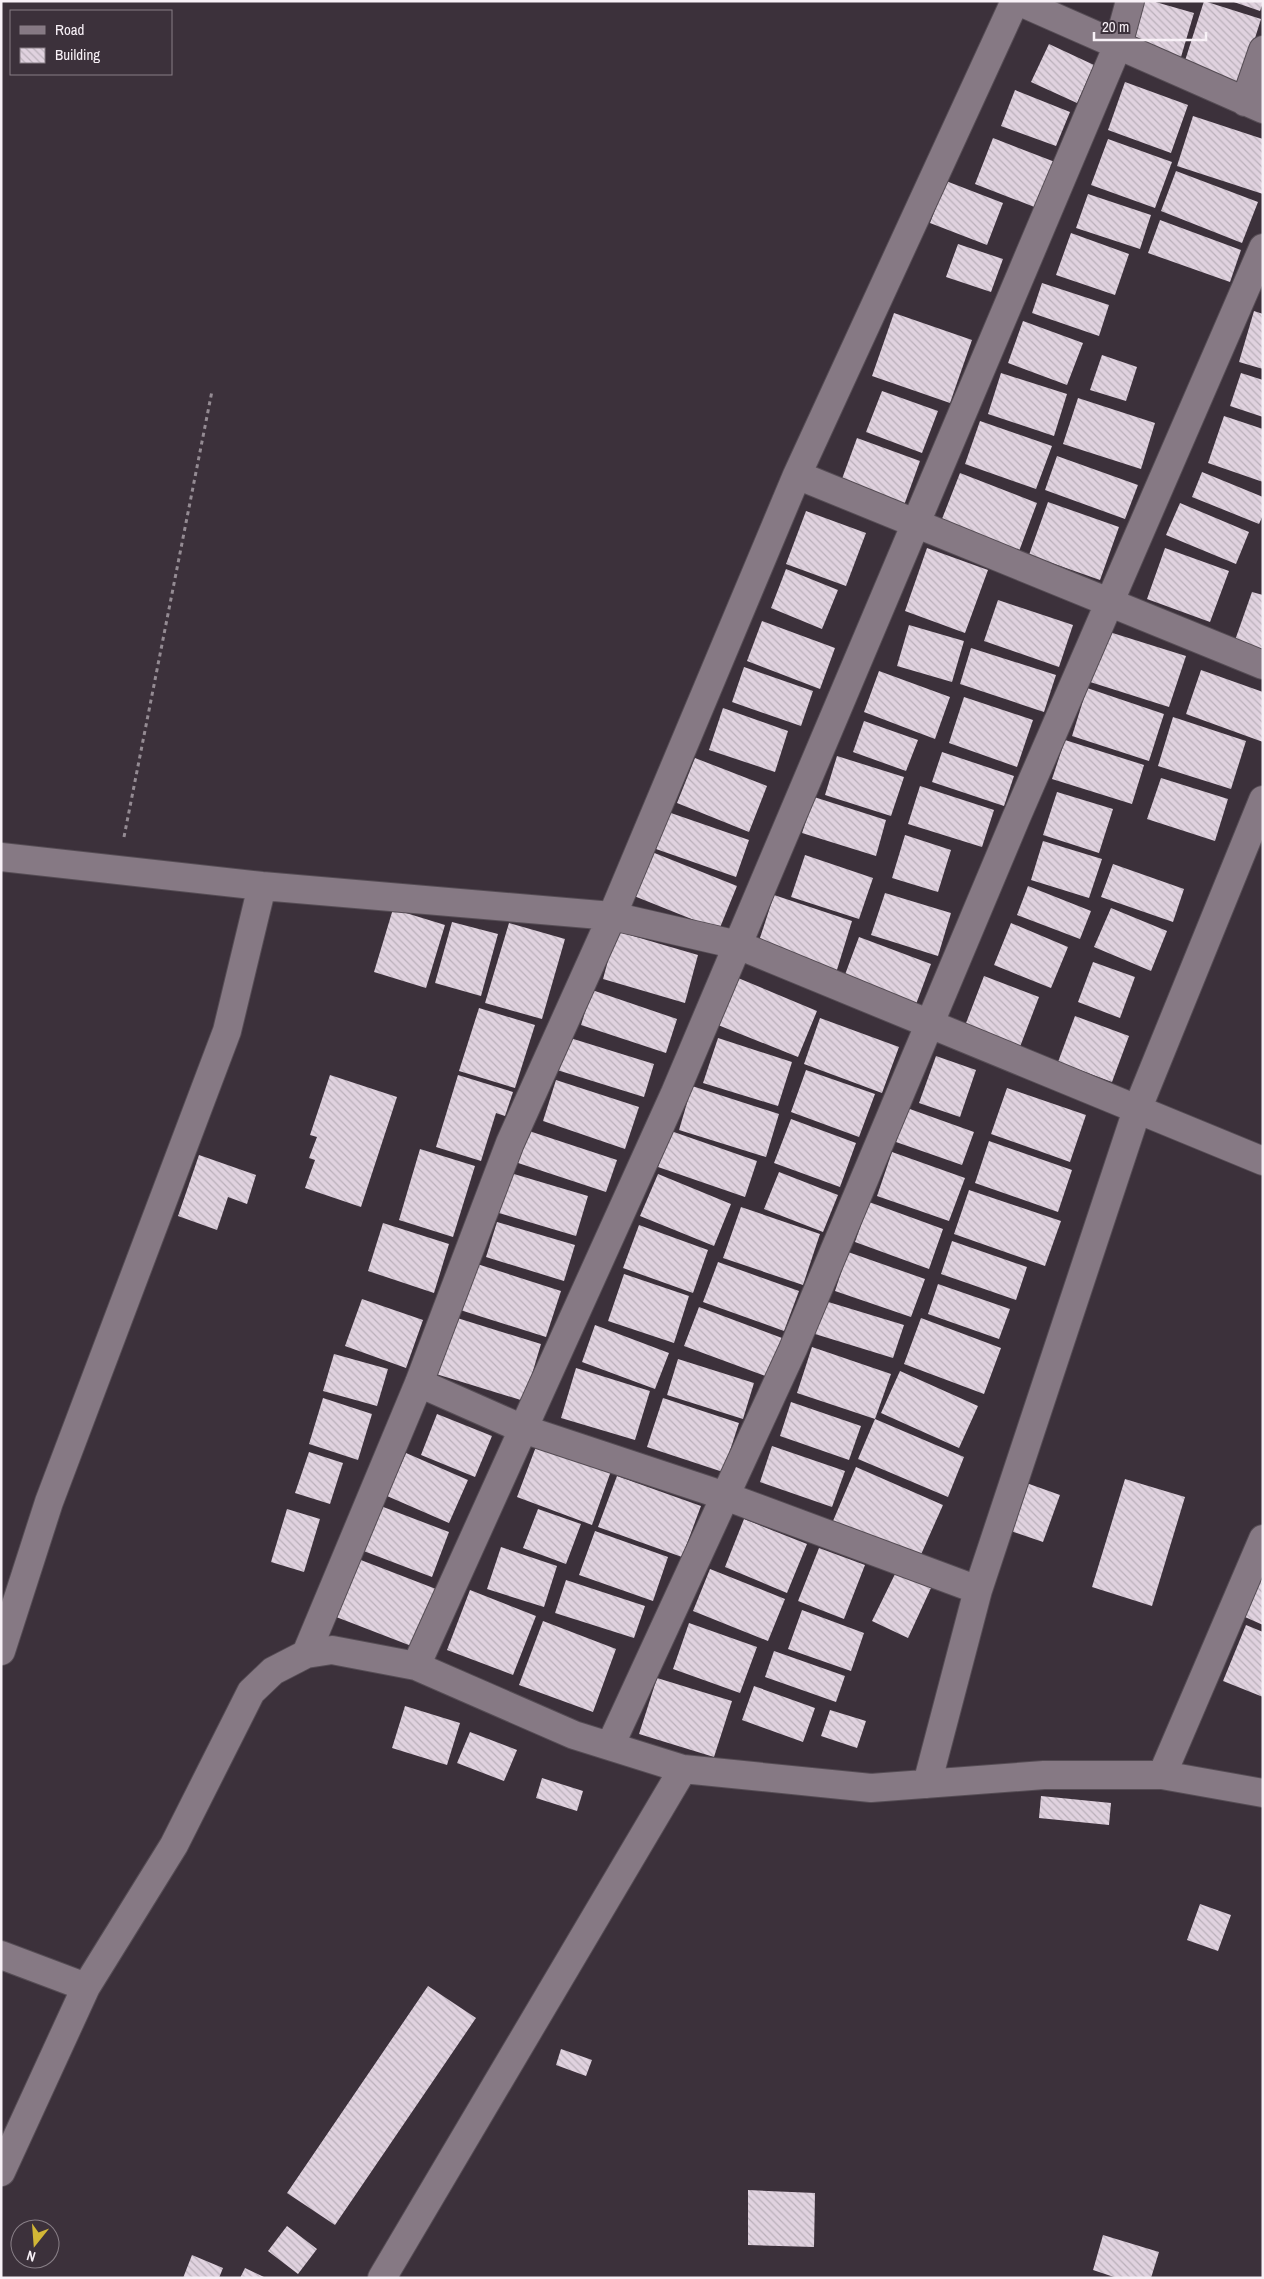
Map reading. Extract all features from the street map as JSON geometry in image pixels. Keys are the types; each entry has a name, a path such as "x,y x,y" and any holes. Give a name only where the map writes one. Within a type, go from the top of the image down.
{"street":[{"path":"306,1654 419,1383 510,1143 612,916 798,475 1016,1 1254,105 1263,50"},
{"path":"416,1666 675,1092 917,524 1118,45 1130,1"},
{"path":"610,1746 793,1349 1109,603 1263,248"},
{"path":"798,475 1263,666"},
{"path":"927,1784 978,1590 1137,1110 1263,800"},
{"path":"1,857 262,886 612,916 738,945 1263,1162"},
{"path":"1,1651 49,1502 227,1031 262,886"},
{"path":"419,1383 523,1429 725,1496 978,1590"},
{"path":"1162,1775 1263,1539"},
{"path":"1,2172 86,1988 174,1845 251,1692 273,1671 306,1654 332,1650 416,1666 574,1735 683,1769 871,1788 1044,1775 1162,1775 1263,1793"},
{"path":"382,2278 683,1769"},
{"path":"1,1955 86,1988"}],"path":[{"path":"117,870 212,391"}],"building":[{"path":"1140,1 1152,1 1194,13 1181,57 1128,42"},
{"path":"1204,1 1261,19 1240,86 1183,67"},
{"path":"1231,1 1263,1 1263,3 1260,11"},
{"path":"1049,44 1094,65 1077,103 1031,82"},
{"path":"1125,82 1188,105 1171,153 1108,130"},
{"path":"1015,90 1070,112 1056,146 1001,126"},
{"path":"1193,116 1263,139 1263,194 1177,166"},
{"path":"993,138 1055,162 1037,208 975,184"},
{"path":"1108,139 1172,162 1155,208 1091,185"},
{"path":"1176,171 1258,202 1242,243 1161,211"},
{"path":"946,181 1003,203 987,245 930,223"},
{"path":"1088,194 1151,215 1140,249 1076,228"},
{"path":"1160,220 1241,250 1230,282 1148,253"},
{"path":"1071,233 1129,254 1115,295 1056,275"},
{"path":"958,244 1003,259 991,292 946,277"},
{"path":"1042,283 1109,305 1099,336 1032,313"},
{"path":"1254,311 1263,314 1263,369 1239,362"},
{"path":"894,313 972,340 950,403 872,376"},
{"path":"1023,321 1083,343 1067,385 1008,363"},
{"path":"1102,355 1137,367 1126,401 1090,390"},
{"path":"1001,373 1067,394 1054,436 988,414"},
{"path":"1241,373 1263,380 1263,417 1230,406"},
{"path":"882,391 938,411 922,453 866,432"},
{"path":"1078,398 1155,423 1141,469 1063,444"},
{"path":"1224,416 1263,429 1263,482 1208,463"},
{"path":"980,421 1052,446 1036,489 965,464"},
{"path":"857,438 920,461 902,511 839,487"},
{"path":"1057,456 1138,485 1125,519 1045,490"},
{"path":"1202,472 1263,497 1263,515 1259,524 1192,497"},
{"path":"960,473 1037,503 1018,554 940,524"},
{"path":"1048,502 1119,527 1100,580 1029,555"},
{"path":"1180,503 1249,532 1236,564 1166,535"},
{"path":"806,511 866,533 846,586 786,564"},
{"path":"927,548 988,570 965,633 905,611"},
{"path":"1165,548 1229,571 1210,622 1147,599"},
{"path":"786,569 838,590 822,629 771,608"},
{"path":"1252,592 1263,595 1263,653 1234,643"},
{"path":"998,600 1073,625 1059,667 984,641"},
{"path":"762,621 835,648 820,689 747,661"},
{"path":"909,625 964,641 952,682 897,666"},
{"path":"1103,630 1186,656 1169,707 1087,681"},
{"path":"971,648 1056,675 1044,712 960,684"},
{"path":"744,667 813,691 801,726 732,702"},
{"path":"1201,670 1263,692 1263,742 1186,714"},
{"path":"879,671 950,697 935,739 864,712"},
{"path":"1087,688 1164,714 1149,761 1072,736"},
{"path":"964,697 1033,720 1017,767 949,743"},
{"path":"723,708 788,731 775,772 709,750"},
{"path":"1173,717 1246,741 1231,789 1158,766"},
{"path":"864,721 918,740 906,771 853,752"},
{"path":"1065,740 1144,765 1132,804 1052,779"},
{"path":"942,752 1014,776 1004,806 932,782"},
{"path":"837,756 904,777 891,816 825,795"},
{"path":"695,758 767,786 749,832 677,803"},
{"path":"1161,778 1228,799 1215,841 1147,819"},
{"path":"920,786 994,810 982,847 908,824"},
{"path":"1057,792 1113,809 1099,853 1043,835"},
{"path":"814,797 886,820 876,856 802,833"},
{"path":"668,812 749,840 736,877 656,849"},
{"path":"905,835 951,850 938,892 892,878"},
{"path":"1043,841 1102,859 1089,898 1031,880"},
{"path":"647,850 737,886 719,930 629,894"},
{"path":"805,855 873,878 859,919 791,897"},
{"path":"1113,864 1184,889 1173,922 1101,897"},
{"path":"1028,886 1091,911 1080,939 1017,915"},
{"path":"885,893 951,913 938,956 871,935"},
{"path":"774,895 852,921 836,973 757,947"},
{"path":"1111,908 1167,931 1151,971 1094,947"},
{"path":"393,909 445,925 426,988 374,972"},
{"path":"452,922 498,934 481,996 435,983"},
{"path":"509,923 565,939 542,1019 485,1003"},
{"path":"1011,923 1068,947 1051,988 994,965"},
{"path":"616,931 698,955 685,1003 603,979"},
{"path":"859,937 931,964 915,1007 843,980"},
{"path":"1093,962 1135,977 1120,1018 1078,1002"},
{"path":"984,976 1039,997 1018,1052 963,1031"},
{"path":"738,978 817,1011 798,1057 718,1025"},
{"path":"592,990 677,1019 666,1053 581,1025"},
{"path":"479,1008 535,1025 515,1088 459,1071"},
{"path":"1075,1016 1129,1036 1112,1082 1058,1062"},
{"path":"820,1018 899,1047 882,1093 804,1064"},
{"path":"567,1037 654,1064 644,1097 557,1070"},
{"path":"718,1038 792,1062 778,1106 703,1083"},
{"path":"936,1056 976,1070 960,1117 919,1103"},
{"path":"806,1070 875,1094 859,1137 791,1112"},
{"path":"330,1075 397,1097 361,1207 305,1188 315,1160 309,1158 317,1137 310,1135"},
{"path":"458,1075 513,1092 505,1116 496,1113 481,1161 436,1147"},
{"path":"556,1080 639,1107 625,1149 543,1121"},
{"path":"692,1086 779,1114 766,1157 679,1130"},
{"path":"1007,1088 1086,1115 1070,1162 991,1134"},
{"path":"907,1108 974,1132 962,1165 896,1142"},
{"path":"791,1119 856,1143 840,1187 774,1163"},
{"path":"526,1130 617,1160 606,1192 515,1162"},
{"path":"671,1131 757,1161 745,1197 658,1167"},
{"path":"989,1141 1072,1170 1058,1212 975,1183"},
{"path":"420,1149 475,1166 453,1237 399,1220"},
{"path":"892,1152 965,1178 949,1221 877,1196"},
{"path":"199,1155 256,1175 247,1204 228,1197 217,1230 178,1216"},
{"path":"504,1171 588,1196 576,1236 492,1211"},
{"path":"779,1172 838,1195 823,1232 764,1209"},
{"path":"658,1174 731,1204 714,1246 640,1216"},
{"path":"969,1190 1061,1221 1045,1266 954,1234"},
{"path":"869,1202 943,1229 929,1269 855,1242"},
{"path":"741,1207 820,1234 803,1285 723,1258"},
{"path":"497,1222 575,1245 564,1281 486,1257"},
{"path":"383,1223 449,1244 434,1293 368,1271"},
{"path":"639,1225 708,1250 693,1293 623,1268"},
{"path":"952,1241 1027,1267 1016,1300 941,1274"},
{"path":"848,1252 925,1279 911,1317 835,1291"},
{"path":"471,1262 561,1291 546,1337 457,1309"},
{"path":"718,1262 799,1291 784,1331 703,1302"},
{"path":"624,1274 689,1296 674,1343 608,1321"},
{"path":"938,1284 1010,1309 999,1339 928,1314"},
{"path":"362,1299 423,1320 406,1368 345,1346"},
{"path":"825,1301 904,1325 893,1358 815,1334"},
{"path":"699,1307 782,1338 768,1377 684,1346"},
{"path":"454,1317 541,1344 524,1401 436,1374"},
{"path":"921,1318 1001,1348 984,1394 904,1364"},
{"path":"595,1325 669,1353 655,1389 582,1362"},
{"path":"812,1347 891,1374 875,1419 797,1393"},
{"path":"334,1354 388,1369 377,1406 323,1391"},
{"path":"678,1359 754,1383 743,1419 667,1395"},
{"path":"576,1368 650,1391 635,1440 561,1418"},
{"path":"900,1371 978,1406 959,1448 881,1413"},
{"path":"323,1398 372,1414 358,1460 309,1444"},
{"path":"663,1398 739,1423 723,1472 647,1447"},
{"path":"791,1402 861,1426 849,1460 780,1436"},
{"path":"437,1414 492,1436 475,1477 421,1455"},
{"path":"875,1419 964,1457 948,1497 858,1459"},
{"path":"537,1444 611,1471 592,1525 517,1497"},
{"path":"772,1446 845,1471 832,1507 760,1482"},
{"path":"309,1452 343,1463 330,1504 295,1493"},
{"path":"406,1453 468,1480 449,1523 387,1496"},
{"path":"856,1467 943,1505 919,1559 833,1521"},
{"path":"617,1476 701,1506 682,1557 598,1527"},
{"path":"1125,1479 1185,1497 1152,1606 1092,1587"},
{"path":"1018,1480 1060,1495 1043,1542 1002,1528"},
{"path":"378,1505 449,1532 432,1577 361,1550"},
{"path":"287,1509 320,1519 304,1572 271,1562"},
{"path":"538,1509 581,1524 566,1564 523,1548"},
{"path":"744,1519 807,1544 787,1593 725,1567"},
{"path":"595,1531 668,1557 653,1601 579,1575"},
{"path":"501,1547 557,1566 544,1607 487,1589"},
{"path":"819,1548 865,1565 844,1619 798,1601"},
{"path":"353,1557 436,1589 414,1647 331,1615"},
{"path":"710,1569 785,1599 768,1641 693,1611"},
{"path":"896,1572 931,1588 908,1638 872,1621"},
{"path":"1263,1574 1263,1625 1245,1617"},
{"path":"566,1580 645,1606 634,1638 555,1613"},
{"path":"470,1590 536,1616 513,1675 447,1650"},
{"path":"802,1610 864,1633 851,1671 788,1649"},
{"path":"543,1621 616,1649 593,1712 519,1685"},
{"path":"689,1623 757,1647 740,1693 673,1669"},
{"path":"1246,1625 1263,1632 1263,1697 1223,1681"},
{"path":"774,1651 845,1676 836,1702 765,1677"},
{"path":"657,1678 732,1701 714,1757 639,1734"},
{"path":"754,1686 815,1708 803,1742 742,1720"},
{"path":"405,1706 460,1723 447,1765 392,1748"},
{"path":"830,1710 866,1721 857,1748 821,1736"},
{"path":"470,1732 517,1750 504,1781 457,1763"},
{"path":"542,1778 583,1791 577,1811 536,1798"},
{"path":"1041,1796 1111,1803 1109,1825 1039,1818"},
{"path":"1200,1904 1231,1915 1218,1951 1187,1940"},
{"path":"428,1986 476,2018 335,2225 287,2193"},
{"path":"561,2049 592,2060 586,2076 556,2065"},
{"path":"748,2190 815,2193 814,2247 748,2245"},
{"path":"287,2226 317,2249 298,2274 268,2251"},
{"path":"1103,2235 1159,2252 1151,2278 1117,2278 1093,2270"},
{"path":"192,2255 223,2268 219,2278 183,2278"},
{"path":"245,2268 266,2278 240,2278"}]}
